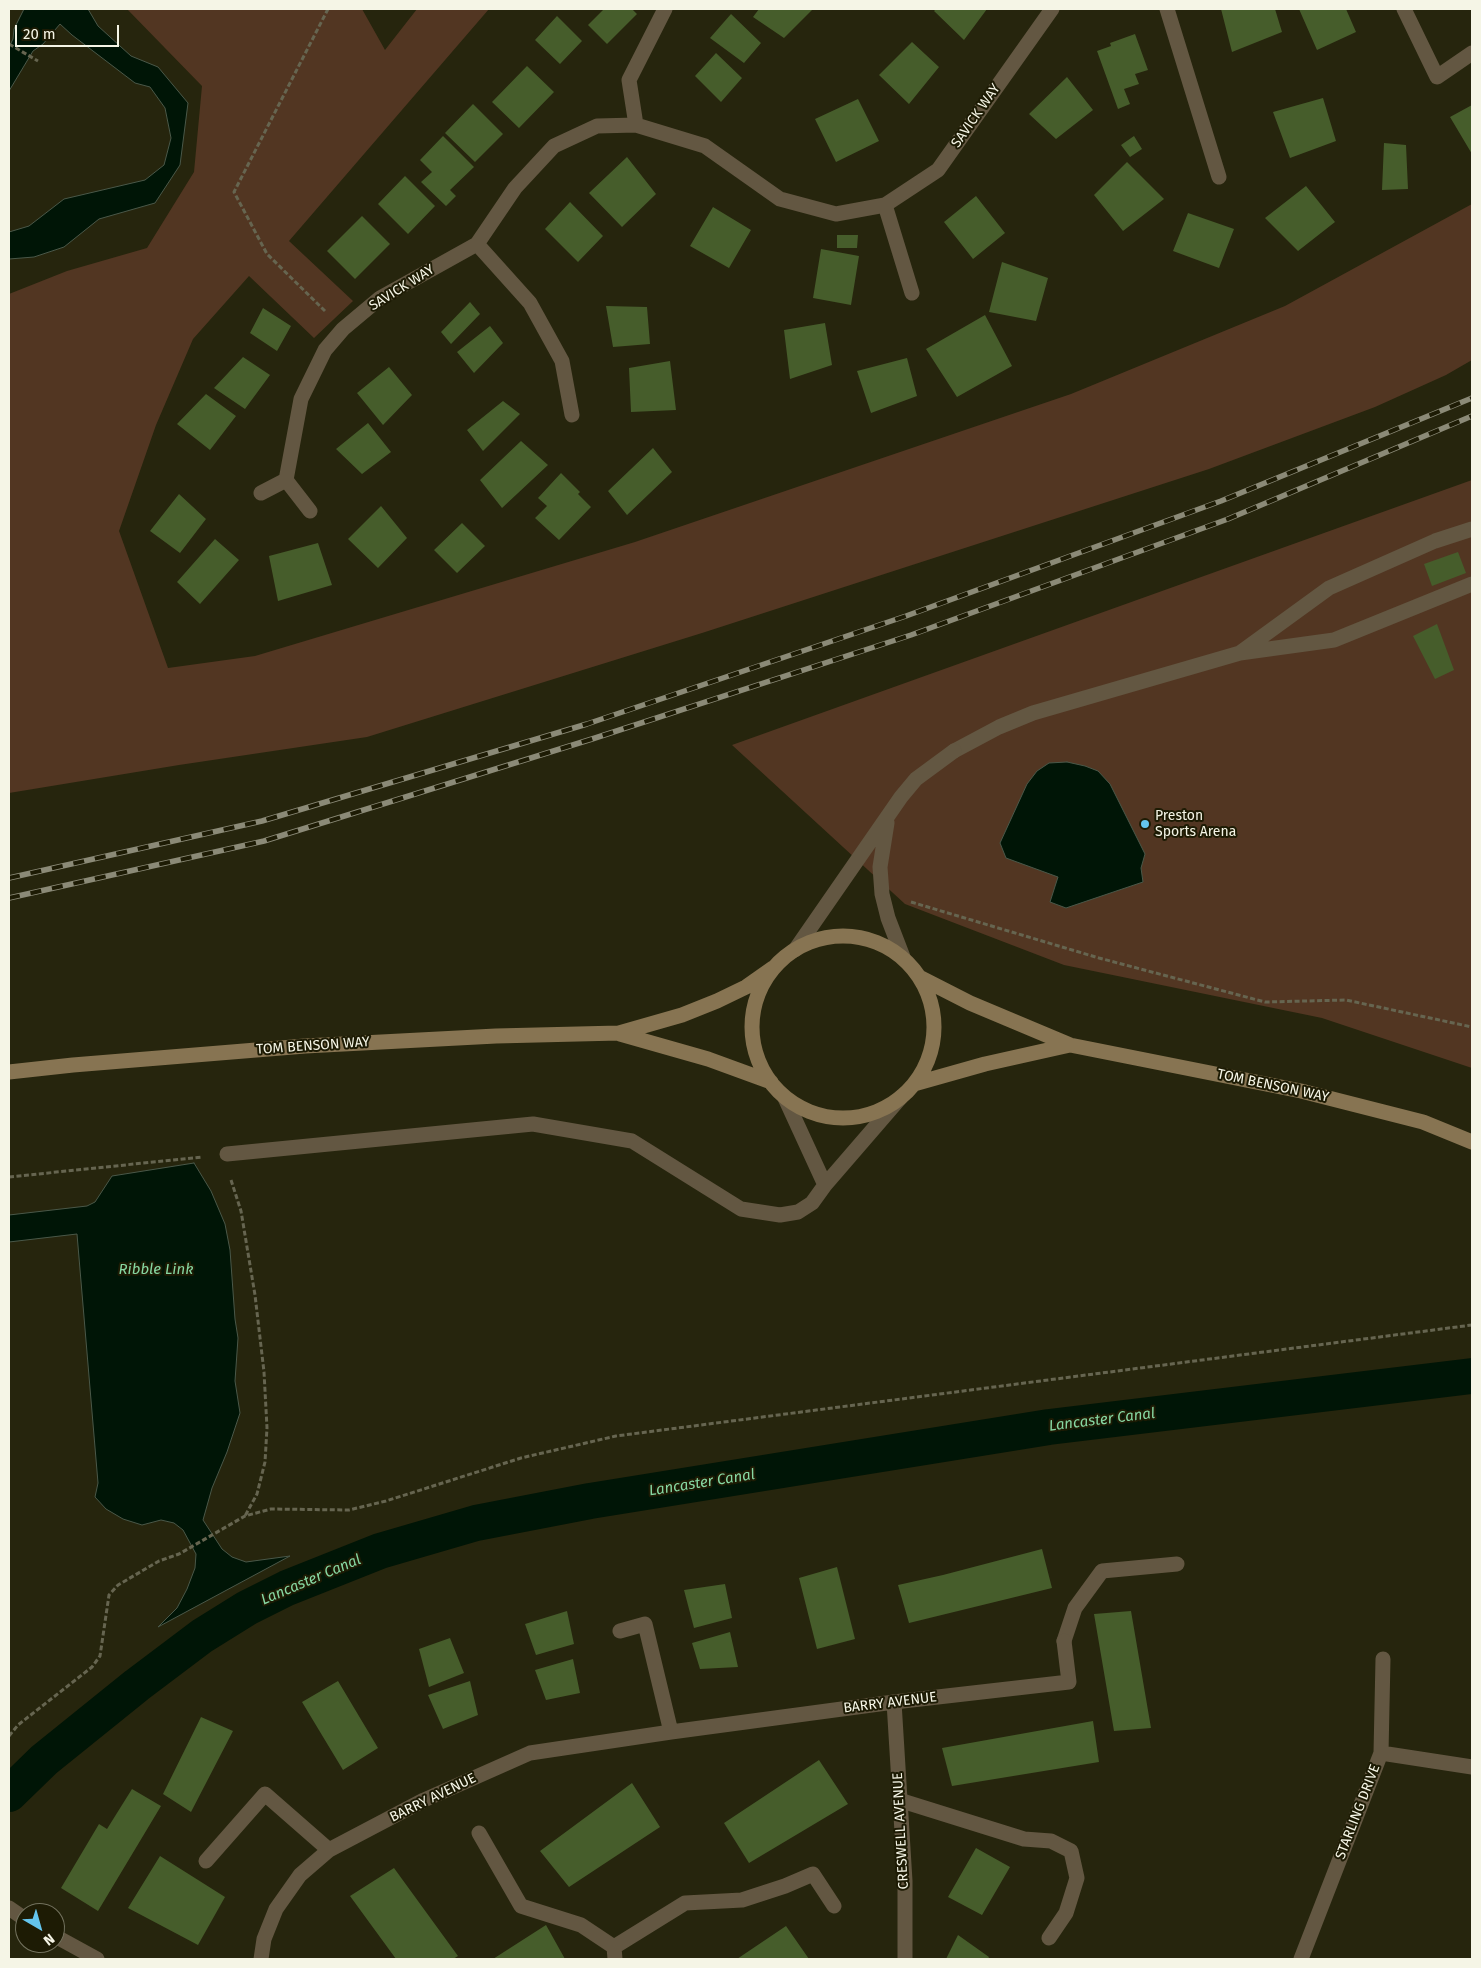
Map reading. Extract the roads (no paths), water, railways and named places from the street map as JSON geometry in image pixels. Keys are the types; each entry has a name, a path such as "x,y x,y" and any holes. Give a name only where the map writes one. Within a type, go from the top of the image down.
{"main road":[{"name":"TOM BENSON WAY","path":"9,1072 305,1046 496,1036 618,1033 682,1015 716,1001 746,987 795,950 821,938 850,935 878,942 902,957 921,978 970,1003 1070,1045 1301,1091 1423,1122 1472,1142"},
{"path":"773,968 758,995 752,1025 756,1056 771,1082 785,1098 812,1113 843,1118 874,1113 901,1097 914,1084 928,1060 934,1032 932,1005 921,978"},
{"name":"TOM BENSON WAY","path":"618,1033 708,1059 771,1082"},
{"name":"TOM BENSON WAY","path":"914,1084 985,1064 1070,1045"}],"street":[{"path":"636,125 629,80 665,9"},
{"name":"SAVICK WAY","path":"286,480 301,399 325,350 343,329 380,298 477,244 515,188 554,146 597,126 636,125 705,146 780,199 836,214 884,205 938,170 1050,9"},
{"path":"1168,9 1220,177"},
{"path":"1404,9 1437,77 1472,53"},
{"path":"884,205 912,293"},
{"path":"477,244 530,304 562,361 572,415"},
{"path":"261,492 286,480 310,511"},
{"path":"1240,653 1329,588 1434,541 1472,529"},
{"path":"795,950 916,779 954,751 999,727 1033,713 1240,653 1334,640 1472,584"},
{"path":"889,816 880,867 882,894 888,918 902,957"},
{"path":"227,1154 533,1124 632,1141 741,1208 780,1215 798,1212 812,1203 825,1185 901,1097"},
{"path":"785,1098 825,1185"},
{"name":"BARRY AVENUE","path":"261,1959 264,1939 276,1909 300,1875 330,1850 424,1800 530,1753 894,1702 1069,1682 1064,1641 1074,1608 1102,1571 1177,1564"},
{"path":"620,1631 645,1624 671,1732"},
{"name":"STARLING DRIVE","path":"1301,1959 1381,1753 1383,1659"},
{"name":"CRESWELL AVENUE","path":"894,1702 906,1881 905,1959"},
{"path":"1381,1753 1472,1767"},
{"path":"206,1861 265,1794 330,1850"},
{"path":"900,1800 1024,1839 1051,1841 1071,1851 1077,1878 1066,1912 1049,1938"},
{"path":"479,1833 521,1906 581,1925 614,1953 685,1902 742,1900 785,1886 813,1874 834,1906"},
{"path":"65,1941 98,1959"}],"water":[{"path":"24,9 88,9 98,26 131,56 158,67 188,103 180,165 155,203 99,219 64,247 34,257 9,259 9,232 29,226 64,199 145,180 164,165 171,138 165,108 150,87 135,83 60,24 43,44 33,51 9,91 9,47 13,39 14,29"},
{"path":"1067,762 1098,771 1110,784 1145,854 1141,868 1143,882 1066,908 1050,902 1058,877 1006,858 1000,843 1027,784 1037,771 1049,763"},
{"name":"Ribble Link","path":"194,1163 211,1191 225,1224 230,1250 238,1338 235,1381 240,1413 212,1488 203,1520 222,1549 232,1557 246,1562 290,1556 158,1627 177,1608 187,1589 195,1568 196,1554 183,1530 174,1523 161,1520 142,1525 123,1519 106,1509 95,1497 98,1483 77,1234 9,1242 9,1215 87,1206 95,1202 112,1176"}],"waterway":[{"name":"Lancaster Canal","path":"9,1794 44,1760 137,1685 202,1636 247,1608 287,1588 380,1551 476,1523 590,1501 1049,1427 1472,1376"}],"railway":[{"path":"9,878 262,821 587,724 906,616 1221,501 1472,398"},
{"path":"9,898 264,841 592,739 911,635 1228,519 1472,416"}],"place":[{"name":"Preston Sports Arena","path":"1145,824"}]}
